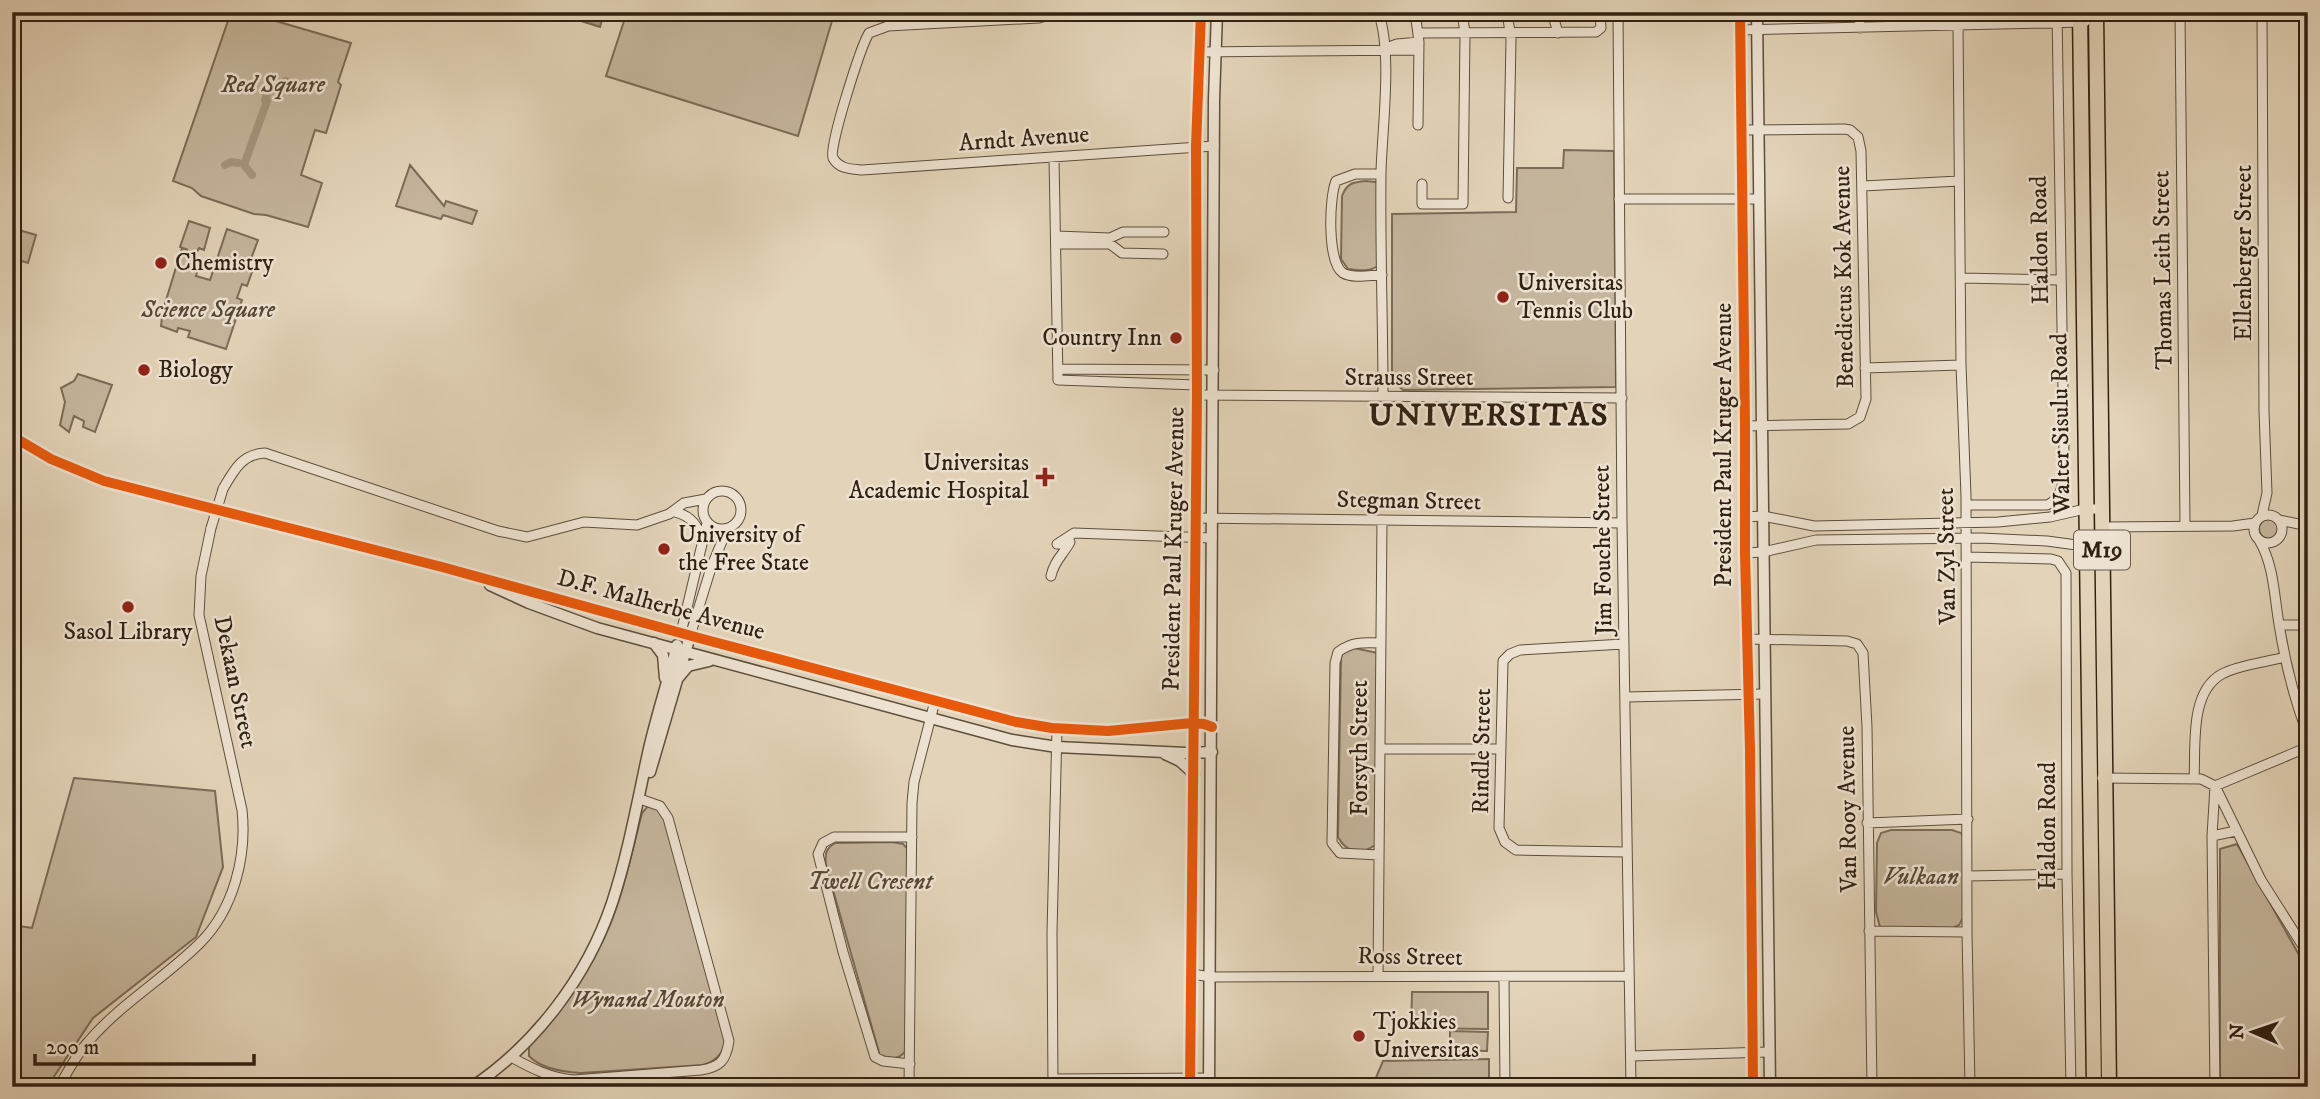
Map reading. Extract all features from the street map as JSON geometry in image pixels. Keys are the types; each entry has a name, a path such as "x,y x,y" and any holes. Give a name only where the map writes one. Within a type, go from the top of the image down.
{"highway":[{"name":"Walter Sisulu Road","path":"2094,1087 2106,896 2096,17"},
{"name":"Walter Sisulu Road","path":"2080,18 2091,896 2109,1087"},
{"path":"2081,138 2097,139"},
{"path":"2082,227 2098,226"},
{"path":"2083,314 2099,314"},
{"path":"2084,422 2101,422"},
{"path":"2087,605 2103,605"},
{"path":"2088,705 2104,705"},
{"path":"2091,896 2106,896"}],"street":[{"name":"Arndt Avenue","path":"1058,12 1039,18 888,26 869,33 859,54 832,145 833,158 845,169 862,170 1214,146"},
{"name":"President Paul Kruger Avenue","path":"1190,1082 1197,390 1196,147 1201,12"},
{"name":"President Paul Kruger Avenue","path":"1210,1082 1214,146 1217,12"},
{"path":"1378,12 1383,27 1384,49 1381,174 1383,397"},
{"path":"1415,12 1419,42 1418,125"},
{"path":"1422,184 1422,204 1463,204 1465,33 1462,12"},
{"path":"1507,12 1510,33 1508,198"},
{"path":"1552,12 1558,33"},
{"path":"1199,52 1384,49 1394,52 1419,42 1465,33 1600,31 1600,12"},
{"name":"Jim Fouche Street","path":"1618,12 1622,523 1631,1087"},
{"name":"President Paul Kruger Avenue","path":"1740,12 1744,517 1754,1087"},
{"name":"President Paul Kruger Avenue","path":"1757,12 1770,1087"},
{"path":"1859,12 1860,28"},
{"name":"Haldon Road","path":"1966,505 2048,505 2056,500 2062,489 2064,454 2059,280 2057,12"},
{"name":"Thomas Leith Street","path":"2180,12 2185,526"},
{"name":"Ellenberger Street","path":"2262,12 2264,398 2267,493 2277,518"},
{"path":"1740,30 2057,24 2096,17"},
{"name":"Van Zyl Street","path":"1958,25 1961,365 1966,505 1970,1087"},
{"name":"Benedictus Kok Avenue","path":"1742,130 1850,130 1858,137 1861,144 1863,186 1866,399 1863,410 1855,421 1848,424 1745,426"},
{"path":"1054,157 1058,369 1214,370"},
{"path":"1381,174 1355,174 1336,181 1333,190 1332,235 1333,256 1339,270 1352,276 1382,275"},
{"path":"1863,186 1959,181"},
{"path":"1619,199 1759,199"},
{"path":"1056,240 1110,238 1123,232 1164,232"},
{"path":"1056,240 1110,244 1122,253 1163,254"},
{"path":"1962,278 2059,280"},
{"path":"1865,368 1961,365"},
{"name":"Strauss Street","path":"1058,369 1058,380 1197,390 1214,395 1622,398"},
{"path":"12,436 51,459 83,473"},
{"name":"Dekaan Street","path":"60,1087 87,1042 209,934 233,890 241,860 242,810 199,615 201,576 211,528 223,489 237,466 247,457 265,453 515,536 527,537 584,522 637,526 672,513 692,511 706,520"},
{"name":"D.F. Malherbe Avenue","path":"104,481 472,576 1016,722 1057,728 1127,731 1192,723 1212,727"},
{"path":"640,798 654,761 676,681 703,544 706,520 703,508 711,494 724,491 736,497 742,511 735,525 720,530 706,520"},
{"name":"Ellenberger Street","path":"2258,519 2267,493"},
{"name":"Dekaan Street","path":"672,513 684,503 706,499"},
{"path":"1744,517 1763,516 1814,526 2020,522 2085,509 2102,509"},
{"path":"672,513 683,514 694,522 703,544"},
{"name":"Stegman Street","path":"1196,518 1622,523"},
{"path":"2102,527 2233,526 2258,519 2277,518 2305,526"},
{"path":"2271,569 2282,527 2277,518"},
{"path":"2258,519 2257,538 2266,551 2271,569 2285,657 2297,706 2308,734"},
{"name":"Forsyth Street","path":"1378,975 1382,520"},
{"path":"2233,526 2268,543 2305,526"},
{"path":"685,634 727,529"},
{"path":"1051,576 1054,562 1065,552 1070,542 1056,544 1074,533 1212,538"},
{"path":"1745,553 1763,552 1816,540 1966,538 2047,541 2102,547"},
{"name":"Haldon Road","path":"1966,557 2044,558 2058,561 2066,580 2071,1087"},
{"name":"D.F. Malherbe Avenue","path":"472,576 558,614 653,643 1012,740 1057,747 1193,754 1212,752"},
{"path":"2279,625 2308,625"},
{"name":"Van Rooy Avenue","path":"1747,639 1847,641 1857,644 1864,659 1872,1087"},
{"path":"653,643 663,655 665,691"},
{"path":"1378,855 1340,853 1332,844 1335,663 1338,652 1348,645 1380,643"},
{"name":"Rindle Street","path":"1624,644 1520,650 1503,661 1499,828 1510,847 1523,852 1626,852"},
{"path":"472,1087 511,1057 550,1014 572,984 598,938 619,881 640,798 648,753 665,691 681,650"},
{"path":"2194,779 2196,723 2207,689 2223,673 2285,657"},
{"path":"676,681 688,666 695,663 722,662"},
{"path":"1626,697 1764,694"},
{"path":"909,1087 914,782 935,701"},
{"path":"1057,728 1052,933 1053,1083 1210,1082"},
{"path":"2215,786 2308,747"},
{"path":"1381,749 1500,749"},
{"path":"1157,751 1180,761 1194,774"},
{"path":"2089,778 2194,779 2215,786 2261,880 2308,954"},
{"path":"2215,786 2212,836 2215,1087"},
{"path":"511,1057 554,1078 573,1080 701,1070 713,1068 725,1059 729,1041 668,818 660,806 640,798"},
{"path":"1867,823 1968,818"},
{"path":"2212,836 2236,831"},
{"path":"909,1064 883,1061 875,1057 818,854 823,844 834,837 912,837"},
{"path":"1751,874 1767,873"},
{"path":"1967,876 2067,874"},
{"path":"1869,931 1967,932"},
{"name":"Ross Street","path":"1192,974 1211,977 1628,976"},
{"path":"1504,978 1505,1087"},
{"path":"1631,1056 1769,1052"}],"green space":[{"name":"Red Square","path":"231,12 245,12 351,43 326,133 315,130 301,175 322,183 308,227 254,214 201,196 192,188 173,181"},
{"path":"627,12 804,12 832,21 798,136 606,76"},
{"name":"Universitas Tennis Club","path":"1564,150 1614,151 1616,387 1403,390 1392,380 1392,214 1516,212 1517,168 1563,168"},
{"path":"410,165 444,206 446,201 477,211 472,224 443,215 441,219 396,206"},
{"path":"1376,182 1383,190 1381,264 1365,270 1348,269 1341,259 1342,196 1351,184"},
{"name":"Science Square","path":"189,221 210,228 204,250 199,248 197,252 193,251 192,256 201,259 196,276 210,280 227,229 258,240 248,267 253,269 247,286 242,284 237,298 242,300 226,349 188,337 190,331 178,328 177,332 161,326 163,310 182,248 188,250 180,247"},
{"path":"12,228 36,235 28,263 12,258"},
{"path":"78,374 112,385 95,432 83,427 84,421 74,416 69,432 60,425 65,402 61,388 74,381"},
{"path":"2269,519 2276,522 2279,529 2276,536 2269,539 2262,536 2259,529 2262,522"},
{"path":"1354,648 1378,653 1375,845 1359,851 1349,849 1338,837 1341,657 1344,650"},
{"path":"74,778 215,791 223,867 196,937 93,1018 47,1087 12,1087 12,925 32,928"},
{"name":"Wynand Mouton","path":"648,806 665,809 728,1034 725,1045 717,1057 703,1065 581,1073 546,1067 529,1056 529,1046 574,990 601,944 619,899 642,813"},
{"name":"Vulkaan","path":"1891,830 1952,830 1961,833 1966,841 1965,915 1959,925 1951,929 1888,931 1880,927 1876,912 1877,843 1881,833"},
{"name":"Twell Cresent","path":"835,843 903,844 909,850 910,1045 901,1056 894,1058 880,1056 826,865 827,850"},
{"path":"2237,844 2308,971 2308,1087 2220,1087 2220,849"},
{"path":"1412,992 1488,992 1488,1029 1411,1028"},
{"path":"1450,1031 1488,1032 1487,1051 1450,1050"},
{"path":"1489,1059 1489,1087 1372,1087 1383,1061"}],"shaded area":[{"path":"581,12 604,12 600,27 578,20"}],"waterway":[{"path":"252,175 244,165 267,101 265,100 269,89 286,81"},
{"path":"225,165 238,163"}],"tunnel":[{"path":"83,473 104,481"}],"cycle path":[{"path":"1190,1087 1197,395 1196,147 1201,12"},
{"path":"1740,12 1753,1087"},
{"path":"12,436 51,459 104,481 442,567 1016,722 1052,728 1108,731 1192,723 1212,727"}],"place":[{"name":"Chemistry","path":"161,263"},
{"name":"Universitas Tennis Club","path":"1503,297"},
{"name":"Country Inn","path":"1176,338"},
{"name":"Biology","path":"144,370"},
{"name":"Universitas Academic Hospital","path":"1045,477"},
{"name":"University of the Free State","path":"664,549"},
{"name":"Sasol Library","path":"128,607"},
{"name":"Tjokkies Universitas","path":"1359,1036"}],"district":[{"name":"UNIVERSITAS","path":"1489,416"}]}
